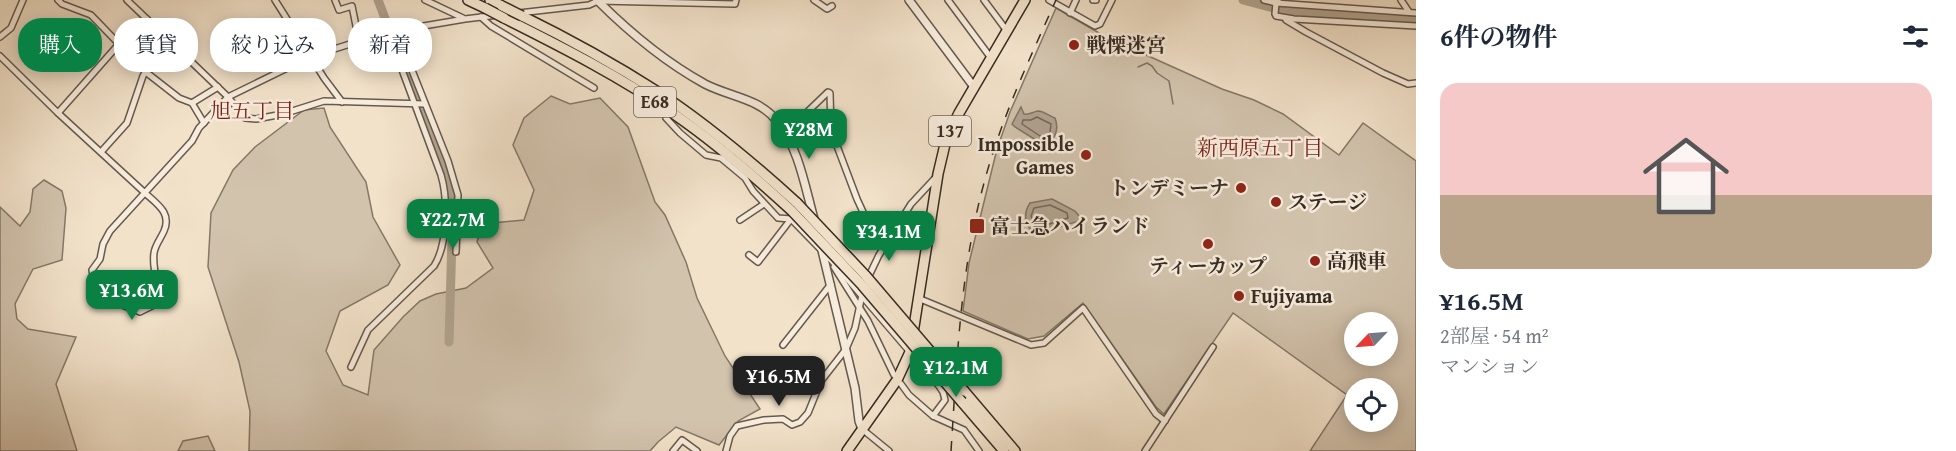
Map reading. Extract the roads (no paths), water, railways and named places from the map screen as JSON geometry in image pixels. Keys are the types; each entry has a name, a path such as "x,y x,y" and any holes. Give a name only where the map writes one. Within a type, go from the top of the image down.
{"highway":[{"name":"E68","path":"468,0 613,76 674,114 737,162 866,275 1015,451"},
{"name":"137","path":"847,451 897,380 910,352 938,174 946,140 1023,1"},
{"name":"E68","path":"485,8 502,6 570,40 658,92 720,136 862,285 1002,451"}],"street":[{"path":"0,37 11,28 23,0"},
{"path":"58,0 62,4 91,15 114,40"},
{"path":"127,0 146,18"},
{"path":"275,0 287,18"},
{"path":"335,0 339,10 352,6 354,18"},
{"path":"425,0 465,19"},
{"path":"432,24 465,19 485,8 589,5 598,0 735,4 736,0"},
{"path":"598,0 627,29 671,64 707,85 758,105 777,121 789,139 824,252 862,429 889,451"},
{"path":"814,0 827,9 832,6"},
{"path":"909,0 974,87"},
{"path":"948,0 991,58"},
{"path":"984,0 1007,31"},
{"path":"1049,0 1095,26 1100,24 1112,0"},
{"path":"1070,13 1076,0"},
{"path":"1264,0 1277,3 1416,13"},
{"path":"1401,0 1409,12"},
{"path":"1277,3 1275,14 1294,19 1416,26"},
{"path":"485,8 491,26 594,88"},
{"path":"1283,17 1306,32 1383,72 1408,84 1416,83"},
{"path":"58,113 114,51"},
{"path":"0,56 58,113 145,193 165,210 165,229 154,252 161,300 140,312 122,305 93,276 92,270 100,259 103,244 110,231 145,193 192,141 204,123 228,97 279,72"},
{"path":"198,68 228,97 245,118 256,119 283,114 324,100 420,104"},
{"path":"101,152 127,123 146,72 179,98 192,103 204,123"},
{"path":"321,72 342,102"},
{"path":"408,72 456,186 458,195 456,252"},
{"path":"351,367 368,330 434,266 440,256 445,219 445,192 420,104 408,72"},
{"path":"192,103 218,87"},
{"path":"801,118 828,92 830,93 831,130 857,199 869,225 891,236"},
{"path":"666,118 706,155 721,158 745,178 753,191 778,218 793,211"},
{"path":"726,451 730,436 737,426 764,420 783,419 792,425 800,422 808,413 821,381 846,349 855,328 861,296 870,271 911,204 938,174"},
{"path":"740,220 764,204"},
{"path":"793,211 824,252 943,392 945,400 933,416"},
{"path":"749,255 758,262 793,211"},
{"path":"832,261 837,274 868,321 894,375"},
{"path":"783,345 831,284"},
{"path":"918,298 1031,345 1044,343 1083,308 1156,414 1165,421"},
{"path":"1144,451 1214,347"},
{"path":"901,384 909,395 933,416 964,430 979,451"},
{"path":"673,451 682,440 697,451"}],"water":[{"path":"1021,107 1024,114 1040,111 1055,118 1057,125 1053,139 1047,144 1039,142 1012,124"},
{"path":"1052,199 1075,211 1080,217 1079,221 1040,233 1030,229 1026,216 1030,203"}],"waterway":[{"path":"378,0 385,18"},
{"path":"1243,0 1281,10 1416,19"},
{"path":"1138,67 1147,63 1169,81 1173,104"},
{"path":"406,72 439,148 450,184 453,203 449,342"}],"railway":[{"path":"951,451 961,316 976,216 991,159 1007,113 1056,0"}],"place":[{"name":"戦慄迷宮","path":"1074,45"},
{"name":"Impossible Games","path":"1086,155"},
{"name":"トンデミーナ","path":"1241,188"},
{"name":"ステージ","path":"1276,202"},
{"name":"富士急ハイランド","path":"977,226"},
{"name":"ティーカップ","path":"1208,244"},
{"name":"高飛車","path":"1315,261"},
{"name":"Fujiyama","path":"1239,296"}],"district":[{"name":"旭五丁目","path":"252,111"},
{"name":"新西原五丁目","path":"1260,148"}]}
